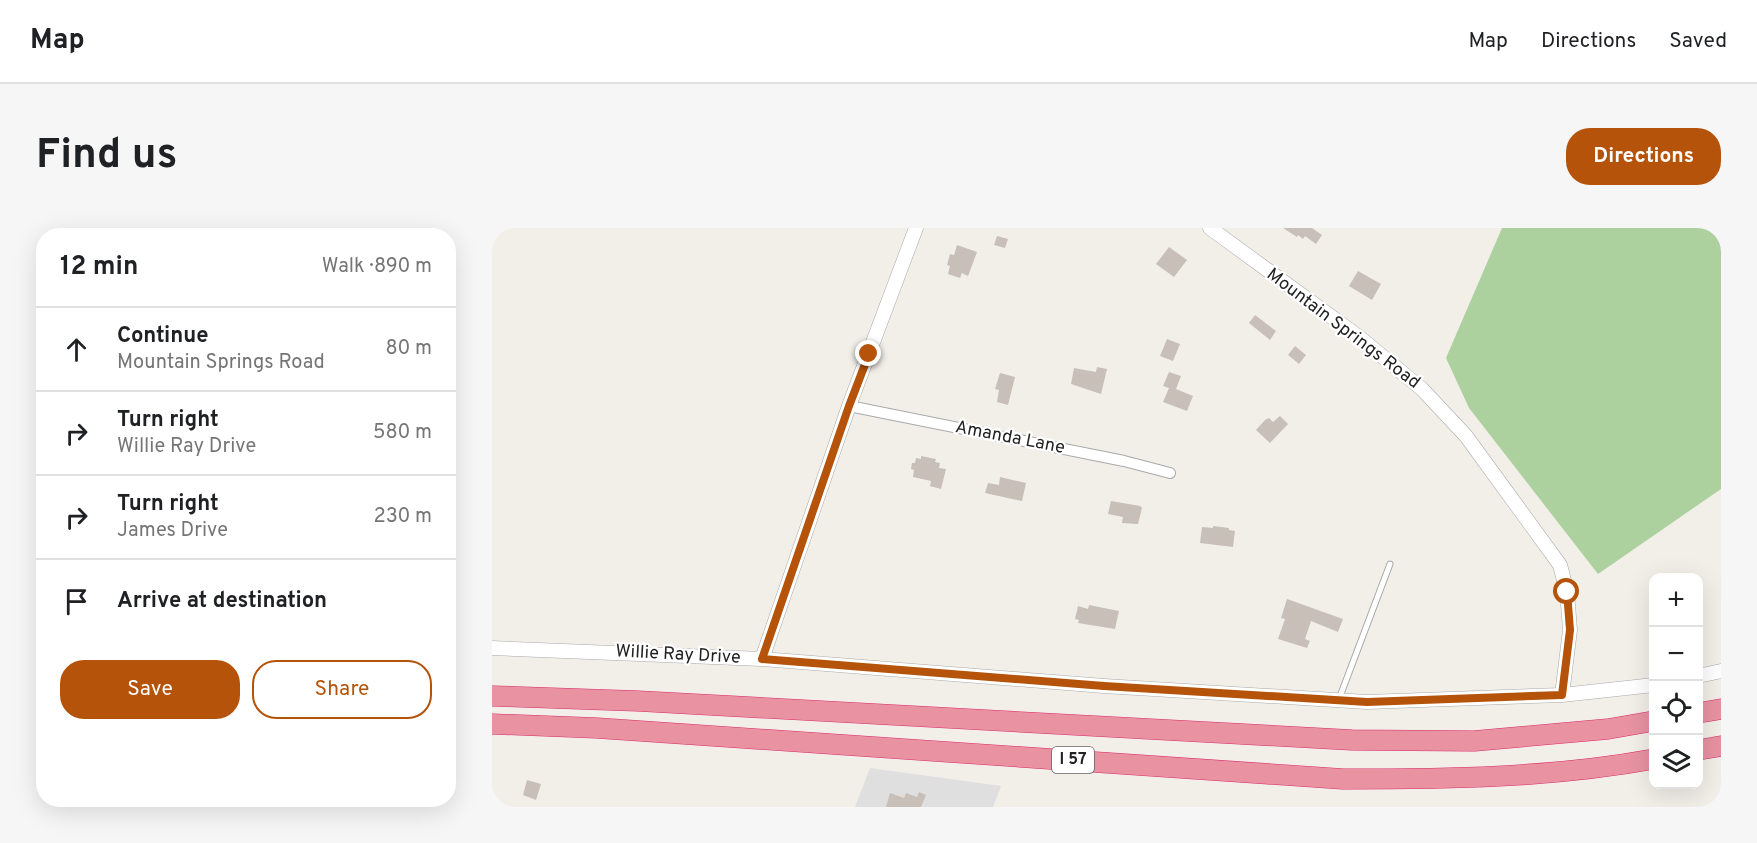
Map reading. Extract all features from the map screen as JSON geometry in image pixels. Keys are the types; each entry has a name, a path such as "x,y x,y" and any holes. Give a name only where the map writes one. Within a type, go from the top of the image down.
{"highway":[{"name":"I 57","path":"492,696 650,701 1352,740 1474,741 1608,729 1649,722"},
{"path":"1703,712 1721,709"},
{"name":"I 57","path":"492,724 597,728 1342,779 1434,779 1526,775 1649,760"},
{"path":"1703,749 1721,746"}],"street":[{"path":"762,659 849,406 916,228"},
{"name":"Mountain Springs Road","path":"1210,228 1359,337 1422,389 1466,436 1560,565 1567,592 1570,630 1562,695"},
{"name":"Amanda Lane","path":"849,406 1124,461 1170,473"},
{"name":"Willie Ray Drive","path":"492,648 762,659 1104,686 1367,702 1562,695 1649,685"},
{"path":"1703,675 1721,671"}],"lane":[{"path":"1339,701 1390,564"}],"shaded area":[{"path":"870,768 1001,786 993,807 855,807"}],"green space":[{"path":"1502,228 1721,228 1721,489 1598,574 1469,408 1446,358"}],"building":[{"path":"1283,228 1312,228 1322,235 1316,244 1305,236 1303,239 1298,235 1297,237"},
{"path":"997,236 1008,239 1005,248 994,245"},
{"path":"957,245 977,252 968,276 962,273 960,278 948,274 950,266 947,265 950,254 954,255"},
{"path":"1169,247 1187,260 1174,277 1156,264"},
{"path":"1358,271 1381,284 1372,300 1349,286"},
{"path":"1255,315 1276,331 1270,340 1249,323"},
{"path":"1167,339 1180,344 1173,361 1160,356"},
{"path":"1295,346 1306,355 1299,364 1288,355"},
{"path":"1097,367 1107,369 1101,394 1071,384 1074,368 1096,372"},
{"path":"1169,372 1181,376 1176,389 1193,396 1187,411 1163,402 1169,388 1163,386"},
{"path":"1000,373 1015,377 1008,405 997,402 999,390 995,389"},
{"path":"1280,416 1288,424 1270,443 1256,430 1265,420 1269,418 1273,422"},
{"path":"921,456 936,459 935,462 940,463 939,468 946,469 941,489 930,486 931,481 913,477 912,463 915,463 916,458 921,459"},
{"path":"1000,477 1026,483 1022,501 985,493 988,483 999,485"},
{"path":"1111,501 1140,506 1142,508 1138,524 1122,523 1123,517 1108,514"},
{"path":"1213,526 1235,531 1233,547 1200,543 1202,527 1213,528"},
{"path":"1287,599 1343,619 1338,632 1311,621 1305,639 1310,641 1307,648 1278,639 1285,619 1281,618"},
{"path":"1089,605 1119,611 1115,629 1078,623 1079,620 1075,619 1078,606 1088,609"},
{"path":"527,780 541,784 536,800 523,795"},
{"path":"919,792 926,795 921,807 886,807 890,793 904,798 906,793 917,797"}],"route":[{"path":"869,354 762,659 1104,686 1367,702 1562,695 1570,630 1567,592"}]}
